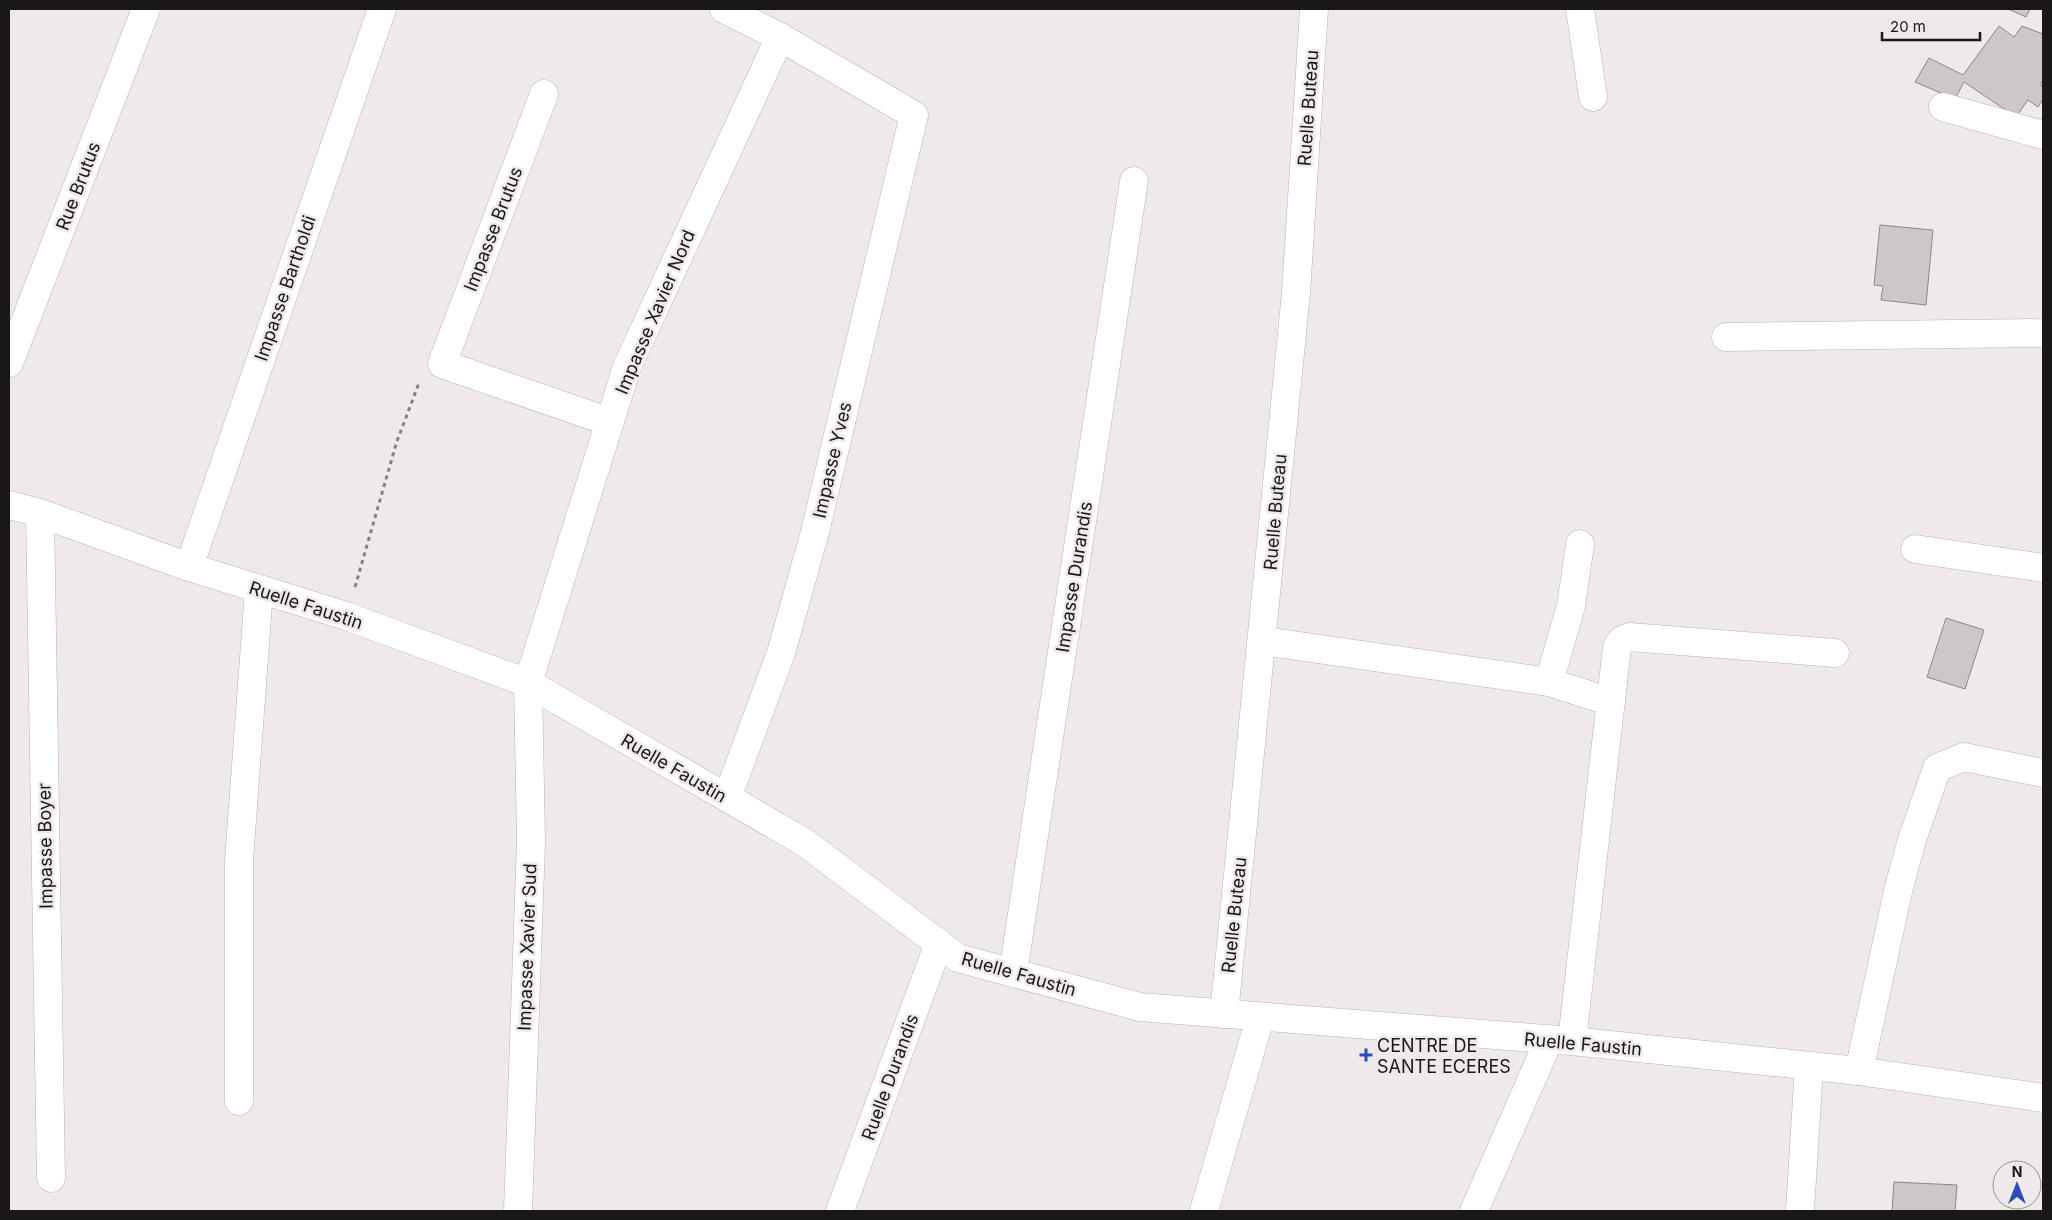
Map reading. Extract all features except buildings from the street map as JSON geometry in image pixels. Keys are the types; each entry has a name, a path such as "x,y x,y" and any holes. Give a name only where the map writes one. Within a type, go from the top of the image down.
{"street":[{"name":"Rue Brutus","path":"9,363 146,9"},
{"name":"Impasse Bartholdi","path":"189,567 382,9"},
{"path":"724,9 780,37"},
{"name":"Ruelle Buteau","path":"1224,1014 1296,293 1314,9"},
{"path":"1580,9 1593,97"},
{"name":"Impasse Yves","path":"727,798 781,653 812,541 914,115 780,37"},
{"name":"Impasse Xavier Nord","path":"528,683 627,367 780,37"},
{"name":"Impasse Brutus","path":"442,364 544,94"},
{"path":"1942,107 2043,135"},
{"name":"Impasse Durandis","path":"1013,974 1134,181"},
{"path":"1726,337 2043,332"},
{"path":"442,364 610,422"},
{"name":"Ruelle Faustin","path":"9,504 258,590 346,616 528,683 804,842 958,958 1140,1007 1560,1041 1809,1067 1859,1070 2043,1098"},
{"name":"Impasse Boyer","path":"40,514 51,1178"},
{"path":"1548,682 1571,606 1580,544"},
{"path":"1915,549 2043,568"},
{"path":"239,1101 239,860 258,590"},
{"path":"1474,1211 1560,1041 1618,647 1622,640 1629,638 1835,653"},
{"path":"1262,641 1548,682 1611,702"},
{"name":"Impasse Xavier Sud","path":"518,1211 531,841 528,683"},
{"path":"1859,1070 1899,887 1912,840 1937,768 1964,757 2043,773"},
{"name":"Ruelle Durandis","path":"840,1211 939,943"},
{"path":"1204,1211 1260,1018"},
{"path":"1800,1211 1809,1067"}],"path":[{"path":"346,616 397,441 428,358 442,364"}],"place":[{"name":"CENTRE DE SANTE ECERES","path":"1366,1055"}]}
